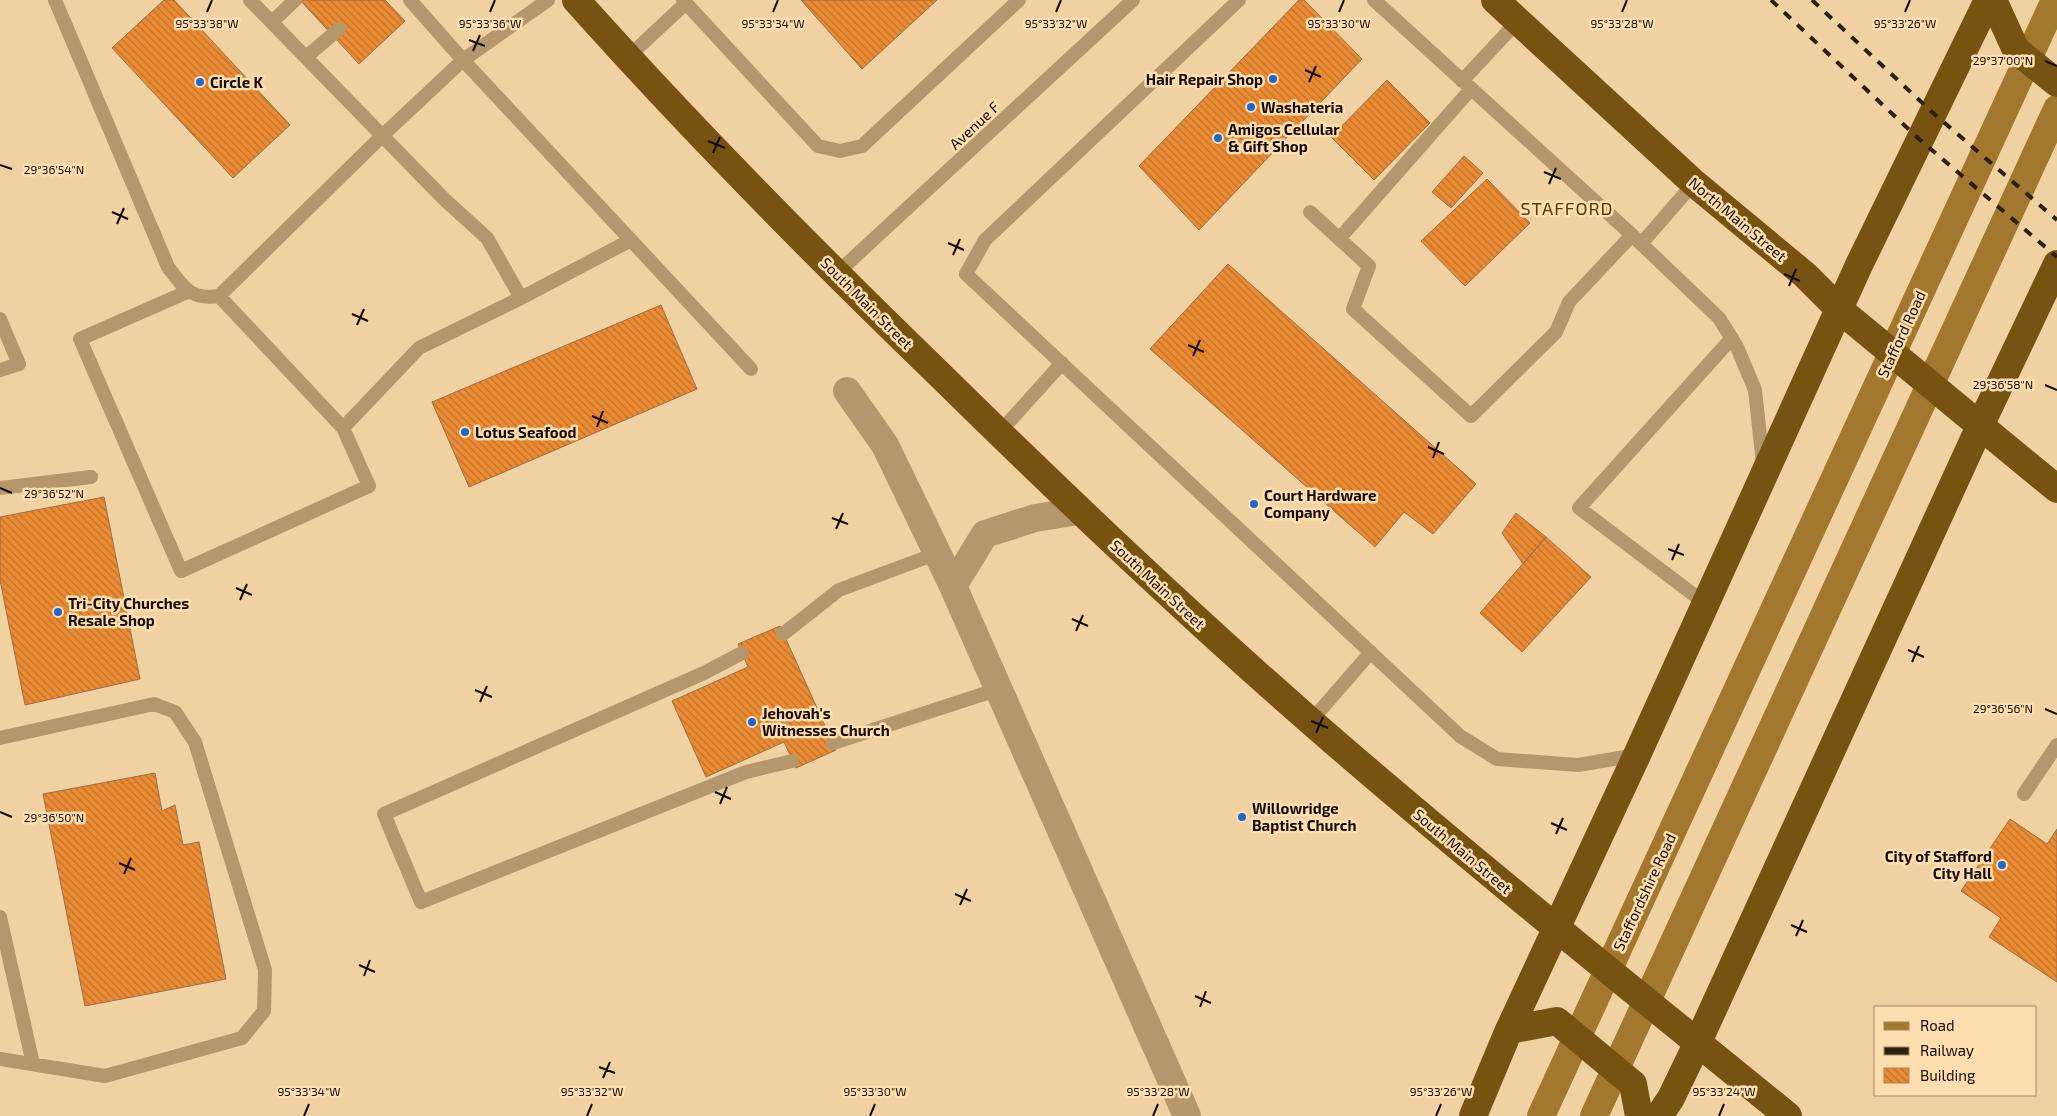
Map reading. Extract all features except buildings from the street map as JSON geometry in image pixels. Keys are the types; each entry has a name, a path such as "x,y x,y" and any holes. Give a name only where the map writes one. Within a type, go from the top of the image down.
{"highway":[{"name":"South Main Street","path":"576,0 627,58 836,274 1079,511 1187,612 1310,721 1519,898 1788,1116"},
{"name":"North Main Street","path":"1495,0 1694,183 1805,275 1862,330 2057,489"},
{"path":"1473,1116 1509,1030 1558,928 1889,202 1988,0"},
{"path":"1993,0 2007,26 2016,50 2057,83"},
{"path":"1659,1116 1671,1098 1698,1042 1980,426 2057,264"},
{"path":"1509,1030 1557,1021 1633,1084 1639,1116"}],"main road":[{"name":"Stafford Road","path":"1747,667 2055,0"},
{"path":"1594,1116 2057,109"},
{"name":"Staffordshire Road","path":"1540,1116 1747,667"}],"street":[{"path":"847,391 885,445 954,586 1187,1116"},
{"path":"954,586 985,534 1035,518 1079,511"}],"lane":[{"path":"55,0 168,267 187,292 204,298 219,296 382,136 463,60 548,0"},
{"path":"250,0 444,199 487,238 521,298"},
{"path":"272,22 295,0"},
{"path":"410,0 463,60 751,368"},
{"path":"627,58 685,2 818,146 840,151 862,146 1019,0"},
{"name":"Avenue F","path":"836,274 1133,0"},
{"path":"1239,0 985,240 966,274 1460,736 1497,759 1578,765 1637,755"},
{"path":"1374,0 1637,239 1719,318 1734,343 1755,390 1765,475"},
{"path":"1339,239 1517,22"},
{"path":"306,57 339,29"},
{"path":"1310,212 1369,266 1353,309 1471,416 1556,332 1569,302 1694,183"},
{"path":"343,428 419,348 521,298 631,240"},
{"path":"187,292 80,339 181,571 369,486 343,428 219,296"},
{"path":"0,320 19,364 0,370"},
{"path":"1706,604 1579,508 1734,343"},
{"path":"999,433 1062,364"},
{"path":"0,488 91,477"},
{"path":"783,634 838,590 938,553"},
{"path":"1310,721 1371,652"},
{"path":"742,653 694,677 384,814 421,902 746,772 792,761"},
{"path":"833,742 1000,688"},
{"path":"0,738 154,704 174,712 195,742 265,970 264,1010 242,1038 105,1076 0,1059"},
{"path":"2024,794 2057,745"},
{"path":"0,917 32,1064"}],"railway":[{"path":"1771,0 1919,139 2057,257"},
{"path":"1812,0 1932,112 2057,220"}],"place":[{"name":"Hair Repair Shop","path":"1273,79"},
{"name":"Circle K","path":"200,82"},
{"name":"Washateria","path":"1251,107"},
{"name":"Amigos Cellular & Gift Shop","path":"1218,138"},
{"name":"Lotus Seafood","path":"465,432"},
{"name":"Court Hardware Company","path":"1254,504"},
{"name":"Tri-City Churches Resale Shop","path":"58,612"},
{"name":"Jehovah's Witnesses Church","path":"752,722"},
{"name":"Willowridge Baptist Church","path":"1242,817"},
{"name":"City of Stafford City Hall","path":"2002,865"}],"district":[{"name":"STAFFORD","path":"1567,208"}]}
